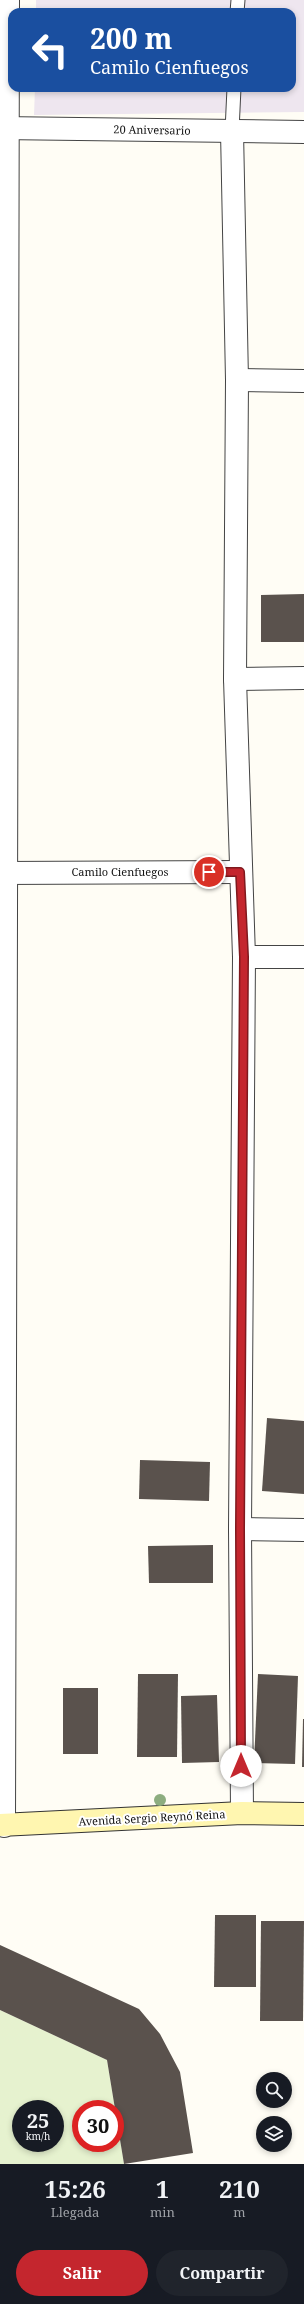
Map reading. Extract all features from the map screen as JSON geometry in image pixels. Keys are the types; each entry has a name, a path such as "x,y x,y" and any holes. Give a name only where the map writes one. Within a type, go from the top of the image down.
{"main road":[{"name":"Avenida Sergio Reynó Reina","path":"2,1825 242,1814 304,1814"}],"street":[{"path":"2,1825 4,128 8,0"},
{"name":"20 Aniversario","path":"4,128 304,132"},
{"path":"232,131 237,380 235,679 240,872 244,957 240,1529 242,1814"},
{"path":"237,380 304,381"},
{"path":"235,679 304,678"},
{"name":"Camilo Cienfuegos","path":"2,873 240,872"},
{"path":"244,957 304,957"},
{"path":"240,1529 304,1530"}],"lane":[{"path":"232,131 234,92"}],"shaded area":[{"path":"36,0 304,0 304,112 34,115 35,92 296,92 296,8 36,8"}],"green space":[{"path":"0,2010 107,2060 114,2100 72,2100 72,2152 122,2152 124,2164 0,2164"}],"building":[{"path":"304,594 304,642 261,642 261,595"},
{"path":"267,1418 304,1421 304,1494 262,1491"},
{"path":"140,1460 210,1462 209,1501 139,1499"},
{"path":"213,1545 213,1583 149,1583 148,1546"},
{"path":"138,1674 178,1674 177,1757 137,1757"},
{"path":"258,1674 298,1676 295,1764 254,1763"},
{"path":"63,1688 98,1688 98,1754 63,1754"},
{"path":"217,1695 219,1762 182,1763 181,1696"},
{"path":"303,1719 304,1767 302,1767"},
{"path":"215,1915 256,1915 256,1987 214,1987"},
{"path":"261,1921 304,1921 303,2021 260,2021"},
{"path":"0,1945 139,2009 160,2034 180,2072 193,2153 124,2164 122,2152 124,2152 124,2100 114,2100 107,2060 0,2010"}],"route":[{"path":"209,872 240,872 244,957 240,1529 241,1766"}]}
